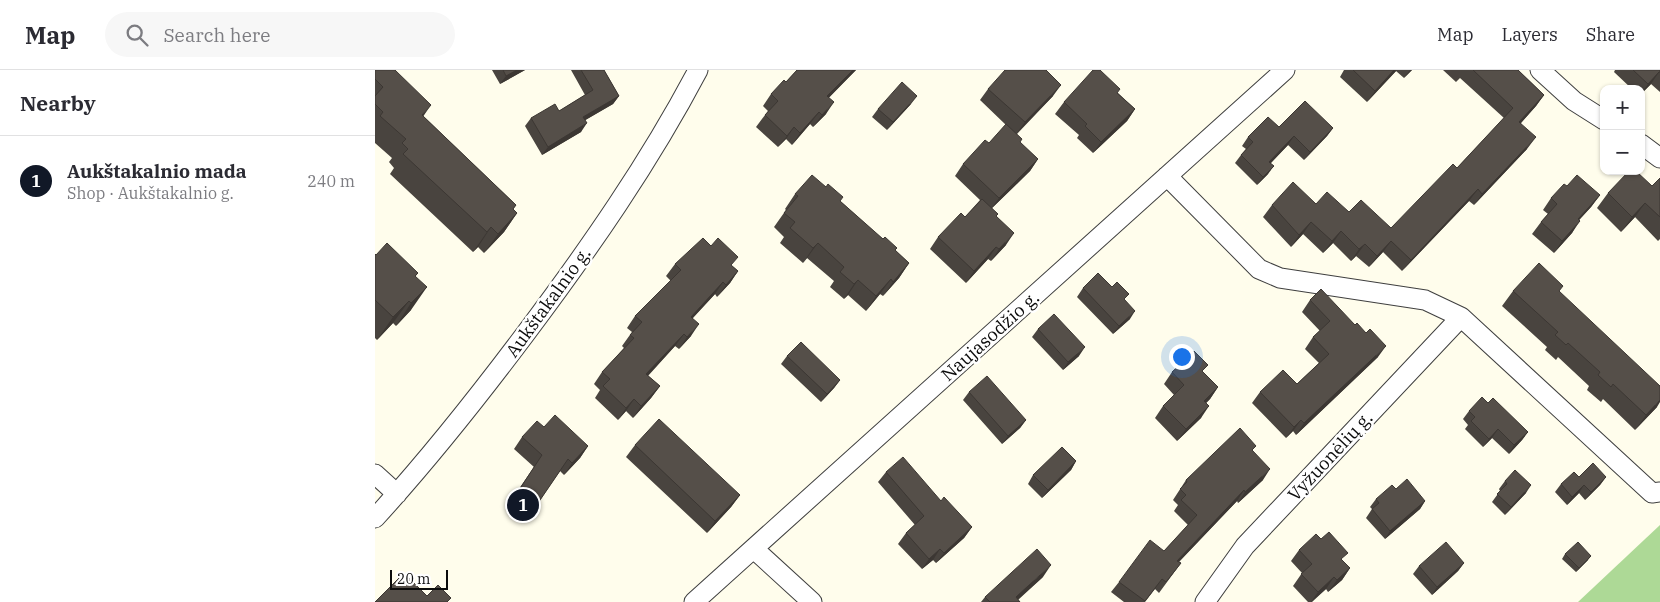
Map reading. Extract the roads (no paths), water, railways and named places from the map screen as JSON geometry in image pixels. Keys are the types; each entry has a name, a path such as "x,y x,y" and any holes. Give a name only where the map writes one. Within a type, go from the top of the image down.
{"street":[{"name":"Aukštakalnio g.","path":"375,518 489,382 579,263 666,132 699,70"},
{"name":"Naujasodžio g.","path":"694,602 1285,70"},
{"path":"1540,70 1574,100 1600,117"},
{"path":"1645,147 1660,158"},
{"path":"1167,176 1259,270 1279,278 1425,300 1461,317 1652,493 1660,492"},
{"name":"Vyžuonėlių g.","path":"1205,602 1245,546 1461,317"},
{"path":"375,474 397,494"},
{"path":"753,549 812,602"}],"place":[{"name":"Aukštakalnio mada","path":"523,505"}]}
